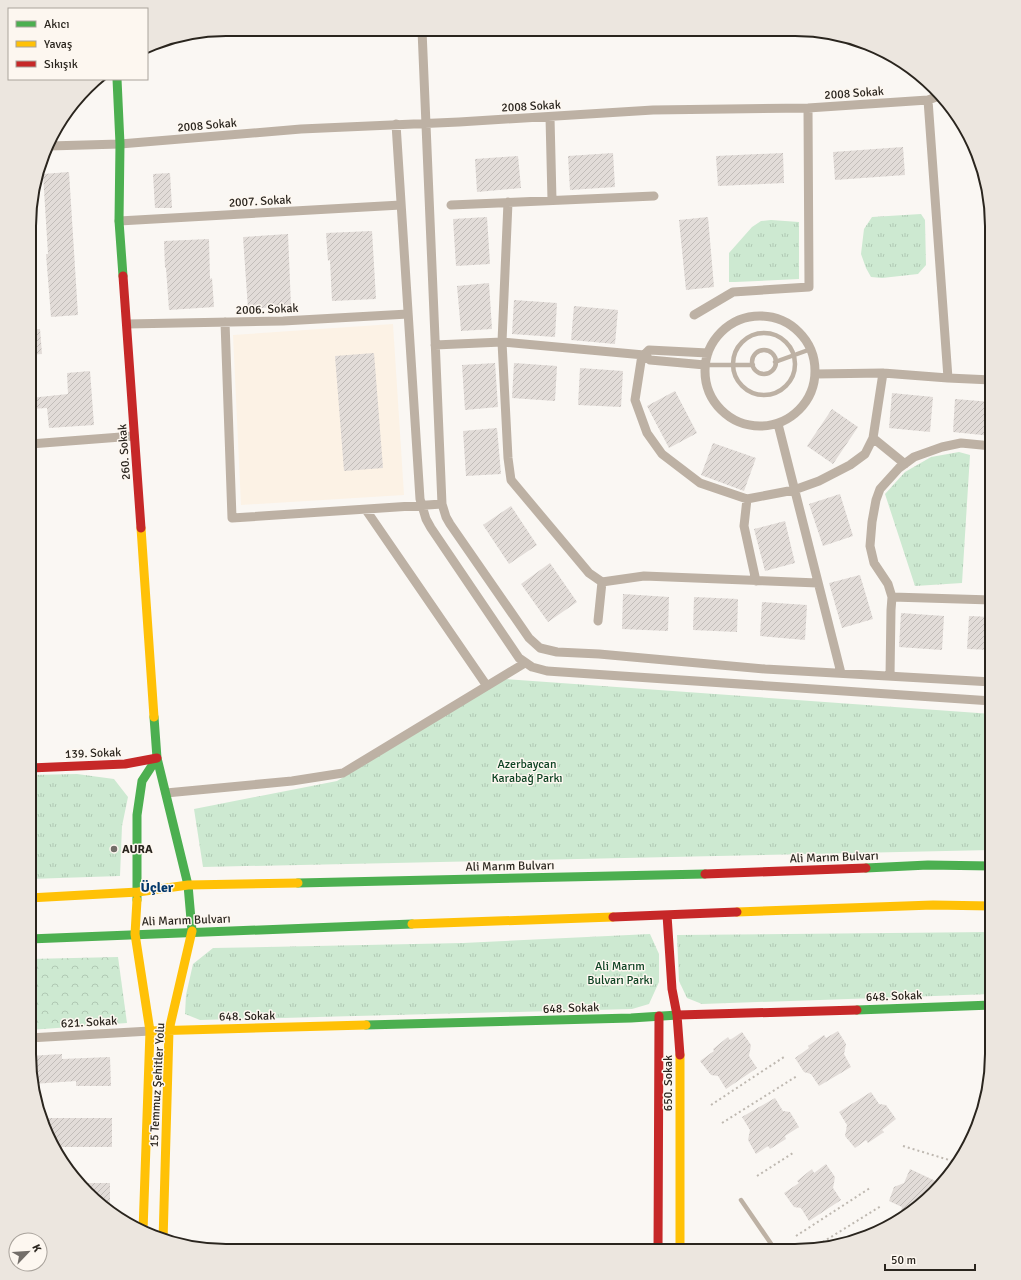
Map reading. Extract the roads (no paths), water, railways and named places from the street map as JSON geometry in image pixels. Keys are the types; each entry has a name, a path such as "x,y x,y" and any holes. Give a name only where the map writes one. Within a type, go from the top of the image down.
{"street":[{"path":"422,36 442,504 450,524 529,638 540,648 557,652 599,654 765,669 985,682"},
{"name":"260. Sokak","path":"117,80 120,144 119,221 157,758 166,793"},
{"name":"2008 Sokak","path":"54,146 120,144 301,129 550,117 653,110 808,108 928,100 935,98"},
{"path":"928,100 948,378"},
{"path":"694,315 733,292 809,287 808,108"},
{"path":"550,117 552,200"},
{"path":"396,124 420,499 426,519 431,528 512,649 525,663 547,672 985,701"},
{"path":"451,205 654,196"},
{"path":"508,202 502,342 508,458 511,480 589,573 602,582 644,576 818,583"},
{"name":"2007. Sokak","path":"119,221 402,205"},
{"name":"2006. Sokak","path":"127,324 284,321 408,314"},
{"path":"756,315 772,316 787,322 799,331 809,344 814,358 816,374 814,387 808,400 800,410 790,418 778,424 762,427 747,425 732,419 720,409 711,396 706,382 705,365 708,353 716,337 727,326 741,319 756,315"},
{"path":"225,322 232,518 442,504"},
{"path":"435,345 502,342 643,355 650,360 705,365"},
{"path":"708,353 650,350 643,355 635,400 647,433 662,454 700,483 747,499 794,490 819,481 850,465 865,454 873,438 883,373"},
{"path":"816,374 883,373 985,380"},
{"path":"778,424 841,673"},
{"path":"36,444 134,436"},
{"path":"873,438 905,464"},
{"path":"890,676 892,597 888,584 874,563 870,546 872,522 876,500 880,489 905,464 921,454 961,443 985,445"},
{"path":"747,499 744,526 756,580"},
{"path":"366,510 487,686"},
{"path":"598,621 602,582"},
{"path":"892,597 985,600"},
{"path":"166,793 292,781 343,773 525,663"},
{"name":"139. Sokak","path":"36,768 125,764 157,758"},
{"name":"15 Temmuz Şehitler Yolu","path":"144,1225 150,1031 136,934 138,892 137,815 142,781 157,758"},
{"name":"15 Temmuz Şehitler Yolu","path":"163,1233 169,1030 192,932 188,885 166,793"},
{"name":"Ali Marım Bulvarı","path":"36,898 138,892 188,885 711,874 928,865 985,866"},
{"name":"Ali Marım Bulvarı","path":"36,939 933,905 985,906"},
{"name":"650. Sokak","path":"667,916 672,989 677,1014 680,1052 680,1244"},
{"name":"648. Sokak","path":"150,1031 608,1019 677,1014 756,1013 985,1005"},
{"path":"658,1244 659,1016"},
{"name":"621. Sokak","path":"36,1038 150,1031"}],"lane":[{"path":"761,333 779,336 788,344 794,355 796,366 793,377 782,390 767,395 750,392 741,385 736,376 733,365 734,355 740,344 750,336 761,333"},
{"path":"775,362 811,349"},
{"path":"764,350 772,354 775,362 773,370 765,374 757,372 752,365 752,360 756,353 764,350"},
{"path":"705,365 752,365"},
{"path":"741,1200 771,1244"}],"place":[{"name":"AURA","path":"114,849"}],"district":[{"name":"Üçler","path":"157,887"}],"park label":[{"name":"Azerbaycan Karabağ Parkı","path":"527,771"},
{"name":"Ali Marım Bulvarı Parkı","path":"620,973"}]}
